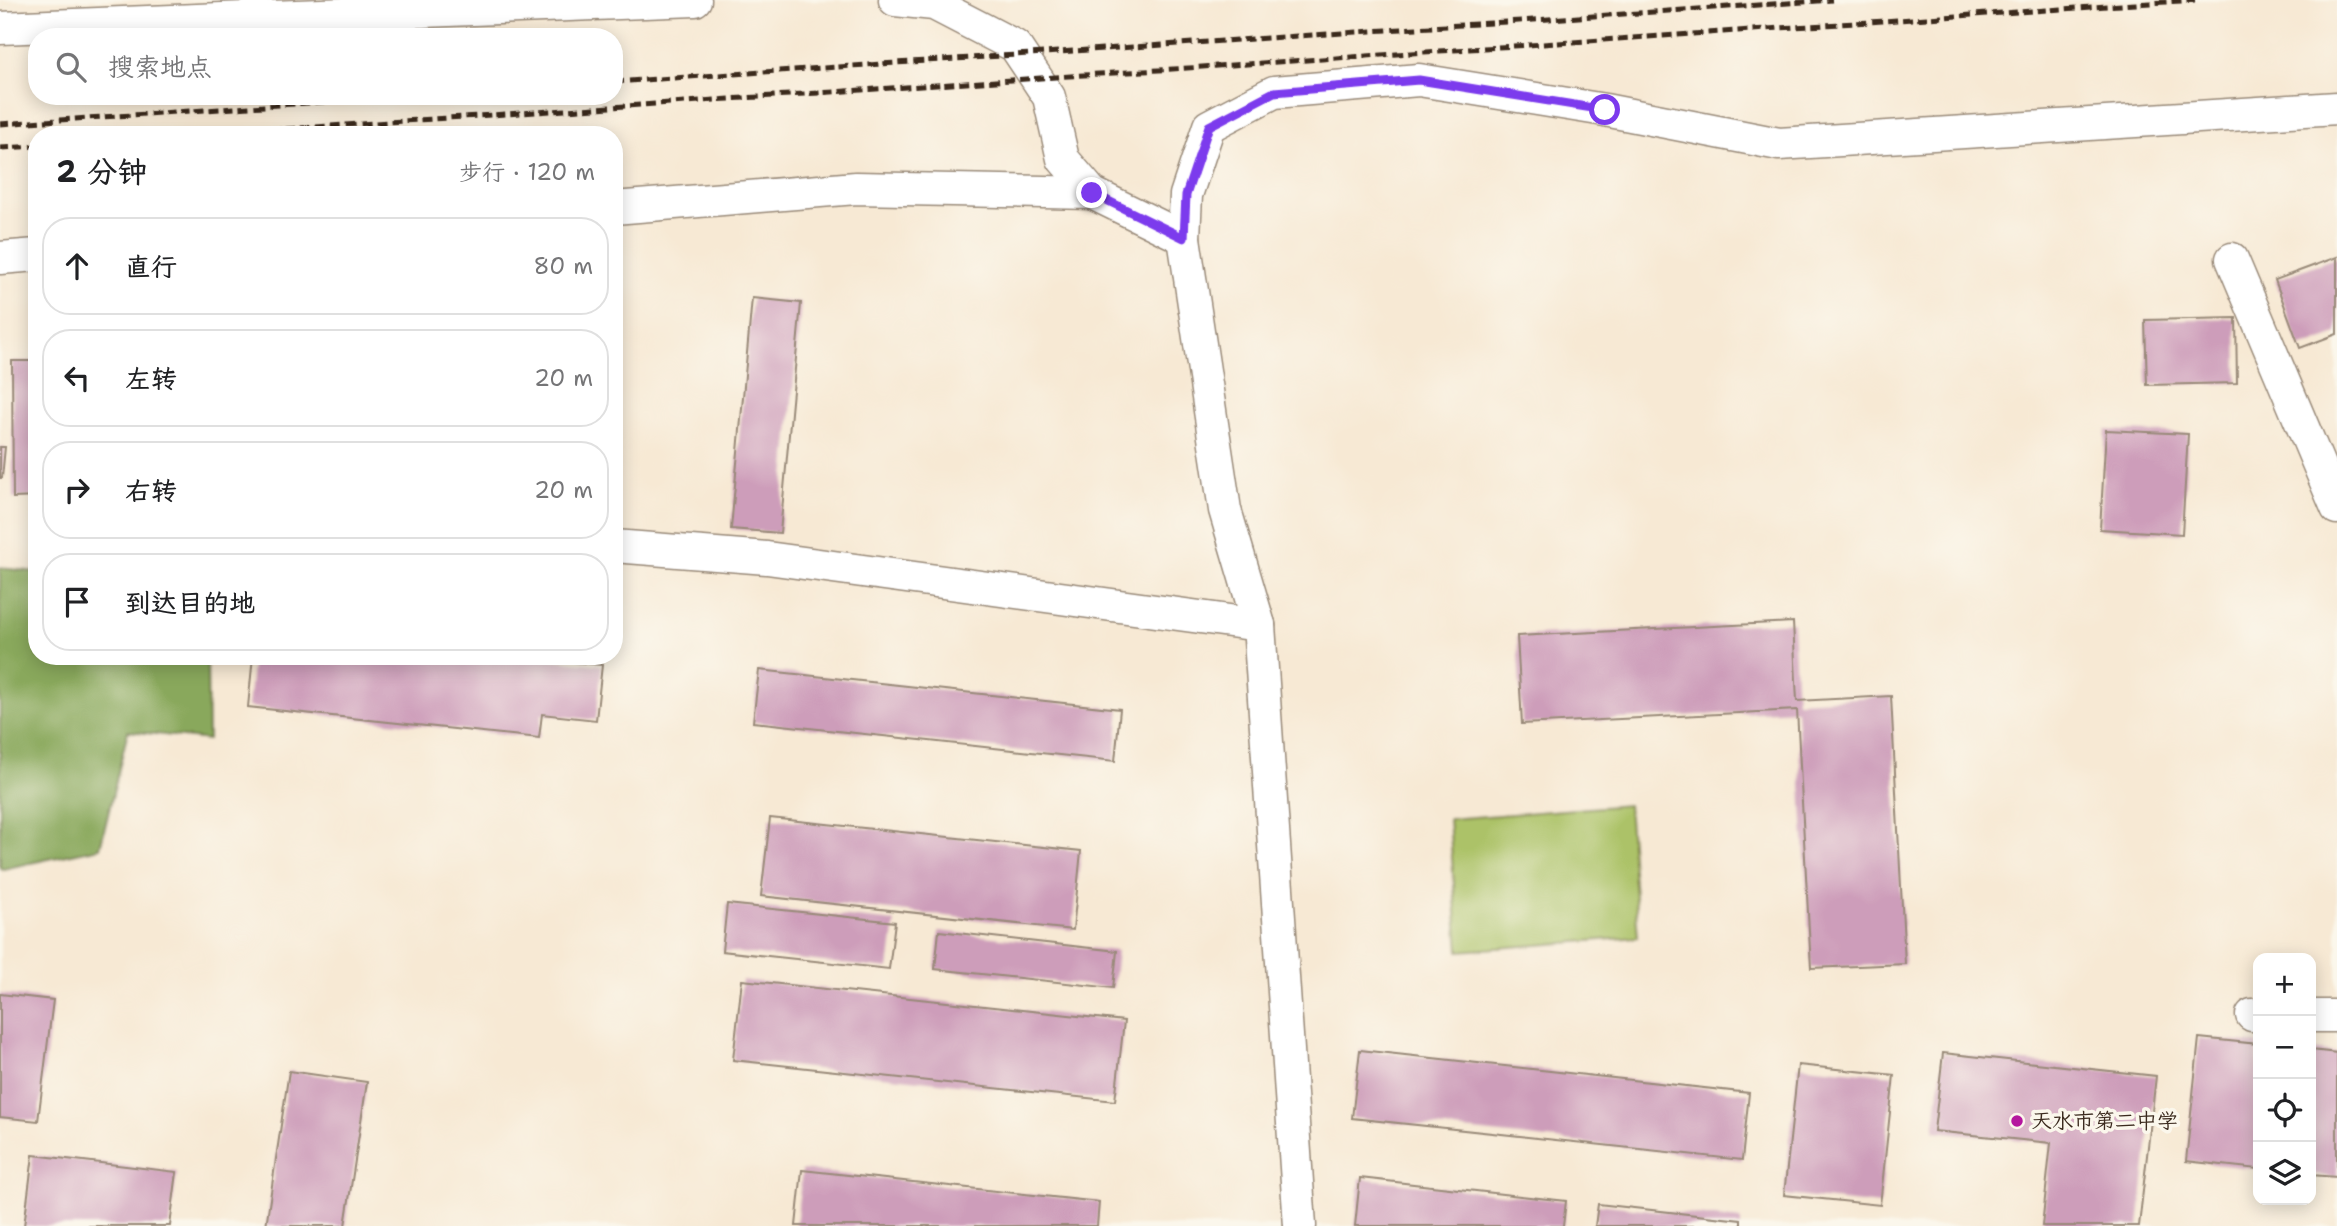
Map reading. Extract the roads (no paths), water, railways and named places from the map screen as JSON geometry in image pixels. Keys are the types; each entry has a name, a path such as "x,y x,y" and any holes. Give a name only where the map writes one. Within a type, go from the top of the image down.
{"street":[{"path":"0,28 695,0"},
{"path":"895,0 934,4 1015,46 1049,97 1063,159 1092,193 1184,238"},
{"path":"1300,1226 1259,625 1225,510 1184,238 1186,195 1209,126 1274,92 1419,80 1605,110 1779,144 2337,108"},
{"path":"623,207 856,188 1092,193"},
{"path":"0,258 28,256"},
{"path":"2232,259 2331,476 2337,508"},
{"path":"623,546 767,558 1259,625"},
{"path":"2316,1016 2337,1016"}],"railway":[{"path":"623,81 1832,0"},
{"path":"329,126 2195,0"},
{"path":"0,124 278,105"},
{"path":"0,148 28,146"}],"place":[{"name":"天水市第二中学","path":"2017,1121"}]}
